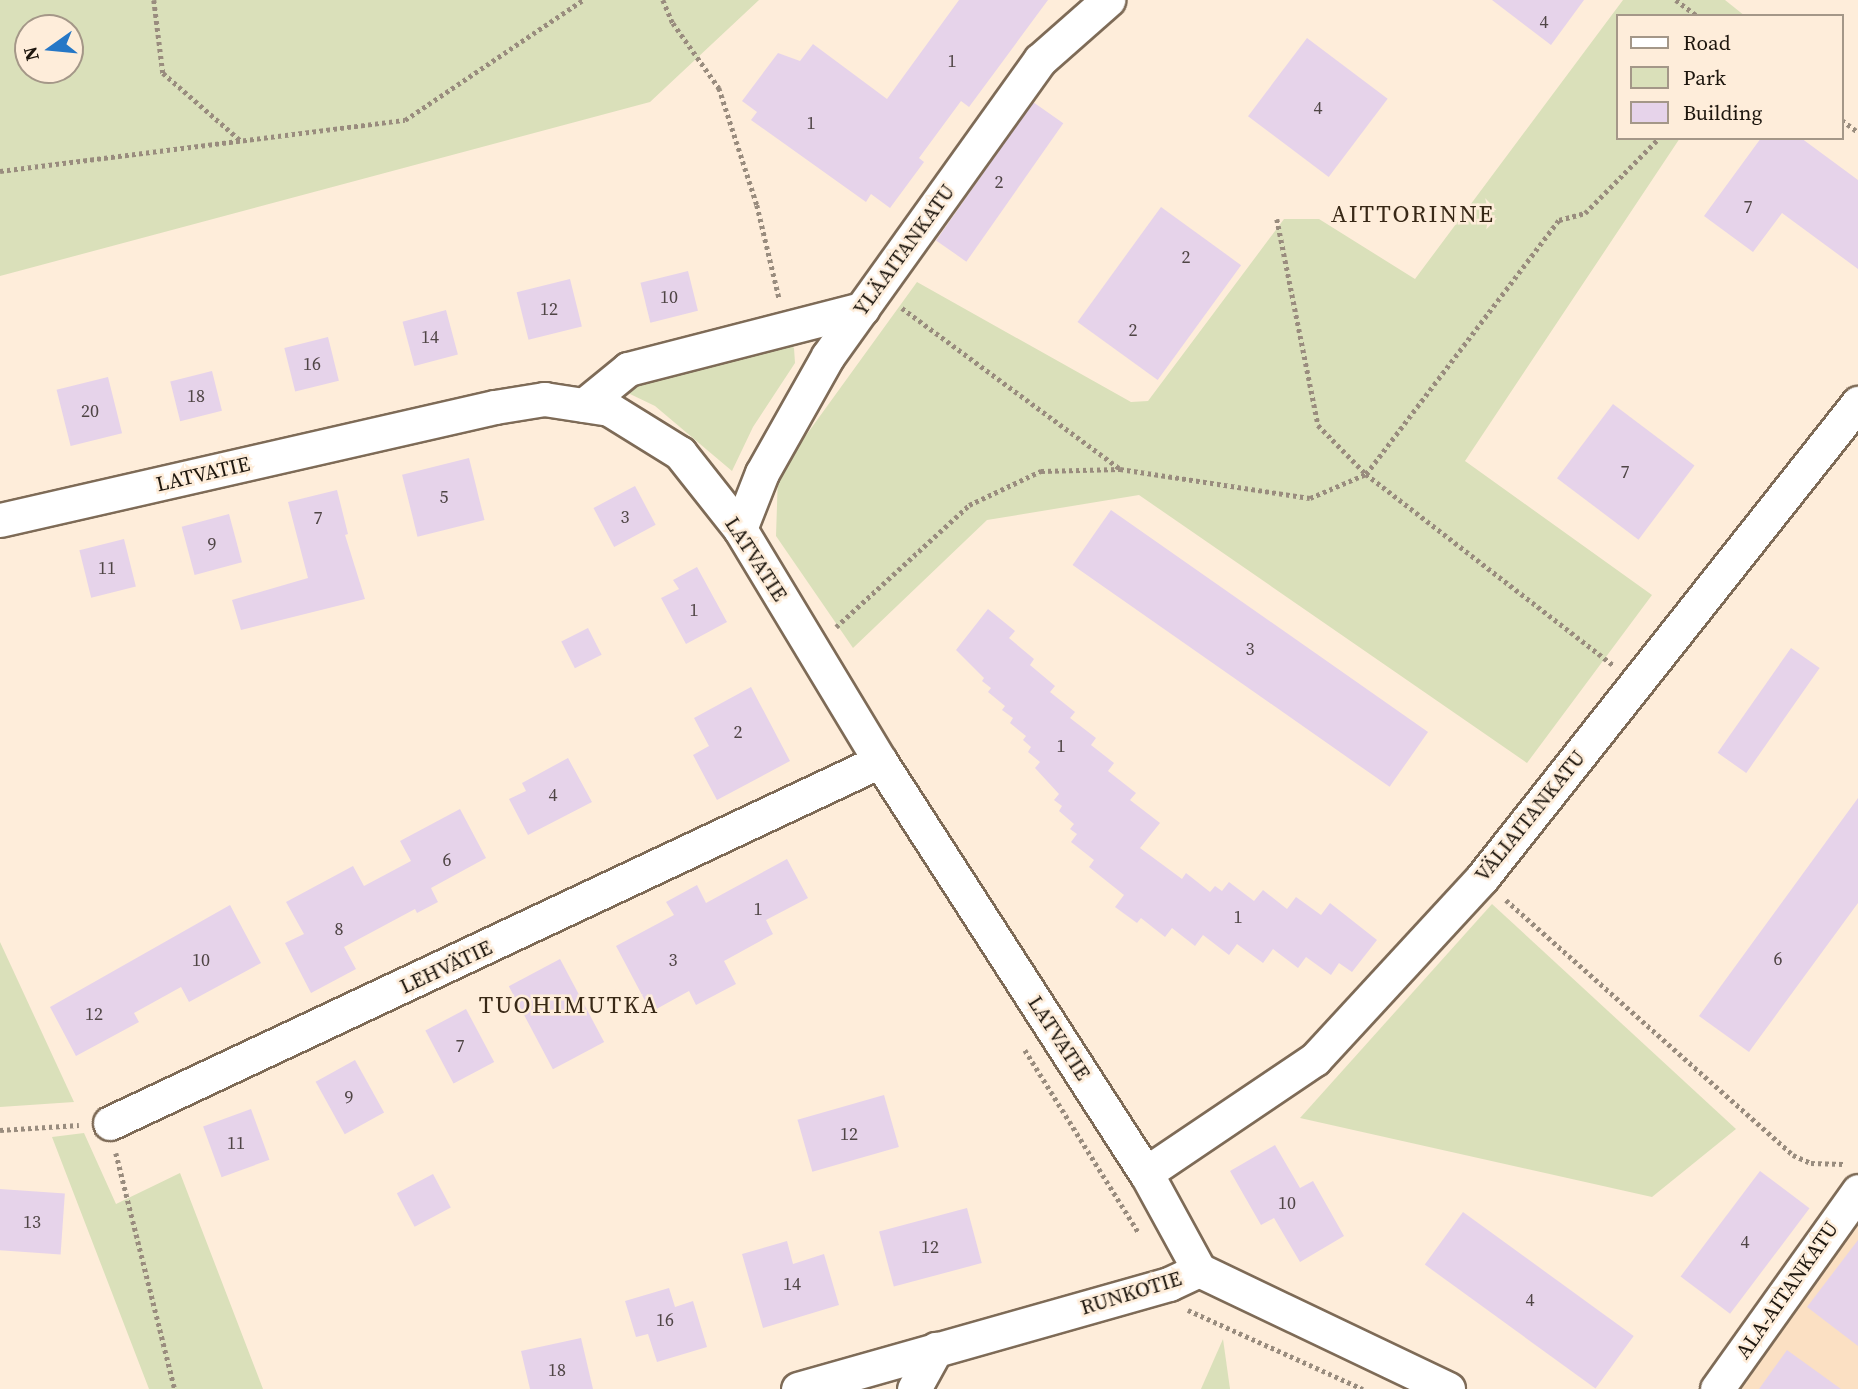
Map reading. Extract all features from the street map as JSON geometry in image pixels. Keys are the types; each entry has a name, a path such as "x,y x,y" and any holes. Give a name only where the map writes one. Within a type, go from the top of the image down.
{"street":[{"name":"YLÄAITANKATU","path":"740,529 762,473 828,356 1040,60 1108,0"},
{"path":"584,405 628,369 786,328 869,299"},
{"name":"LATVATIE","path":"0,520 495,407 544,399 609,409 680,453 740,529 880,761 1146,1173 1199,1270"},
{"name":"VÄLIAITANKATU","path":"1146,1173 1315,1059 1482,878 1858,403"},
{"name":"LEHVÄTIE","path":"110,1123 880,761"},
{"name":"ALA-AITANKATU","path":"1717,1389 1856,1177"},
{"name":"RUNKOTIE","path":"798,1389 1169,1284 1199,1270 1448,1389"},
{"path":"914,1389 936,1349"}],"path":[{"path":"154,0 163,73 240,141"},
{"path":"0,171 405,120 583,0"},
{"path":"663,0 673,23 719,88 757,205 786,328"},
{"path":"1676,0 1694,14"},
{"path":"813,649 969,505 1041,471 1120,469 1310,498 1366,474 1559,220 1584,213 1657,140"},
{"path":"1277,219 1318,425 1366,474 1636,683"},
{"path":"869,299 1120,469"},
{"path":"1482,878 1793,1155 1856,1177"},
{"path":"0,1130 110,1123 175,1389"}],"shaded area":[{"path":"1858,1212 1858,1389 1732,1389"}],"green space":[{"path":"0,0 759,0 650,102 0,276"},
{"path":"1623,0 1725,0 1742,14 1616,14 1616,140 1679,140 1465,461 1652,595 1527,763 1139,495 987,520 853,648 776,536 778,474 917,282 1131,402 1148,401 1284,219 1319,219 1415,279"},
{"path":"783,341 794,348 795,363 753,427 732,471 655,406 630,394 628,386"},
{"path":"1492,904 1736,1129 1652,1197 1300,1118"},
{"path":"0,942 74,1102 0,1107"},
{"path":"84,1133 116,1204 180,1173 263,1389 149,1389 52,1137"},
{"path":"1223,1339 1230,1389 1201,1389"}],"building":[{"path":"959,0 1048,0 969,107 961,101 919,158 924,162 890,208 871,194 866,202 751,120 757,112 742,101 778,53 800,61 813,44 887,99"},
{"path":"1492,0 1584,0 1551,45"},
{"path":"1307,38 1388,99 1329,177 1248,116"},
{"path":"1033,102 1063,123 966,262 936,240"},
{"path":"1760,140 1804,140 1858,180 1858,269 1782,213 1753,252 1704,216"},
{"path":"1161,207 1241,265 1158,380 1078,322"},
{"path":"688,271 698,311 650,323 640,283"},
{"path":"570,279 582,327 528,340 517,292"},
{"path":"446,310 458,354 414,366 403,322"},
{"path":"328,337 339,381 295,392 284,348"},
{"path":"212,371 222,411 180,421 170,381"},
{"path":"108,377 122,433 71,446 57,390"},
{"path":"1613,404 1694,465 1638,540 1557,478"},
{"path":"469,458 484,520 418,537 402,475"},
{"path":"635,486 656,525 614,547 594,508"},
{"path":"337,490 348,534 345,535 365,599 241,630 232,600 308,578 288,502"},
{"path":"1111,510 1428,732 1390,787 1073,565"},
{"path":"229,514 242,562 195,575 182,527"},
{"path":"124,539 136,587 91,598 79,550"},
{"path":"697,567 727,622 686,644 661,598 679,589 673,580"},
{"path":"988,609 1015,631 1009,638 1034,659 1030,665 1055,686 1050,692 1075,712 1070,718 1096,738 1091,745 1114,763 1108,771 1136,793 1130,800 1160,823 1140,848 1182,879 1186,873 1210,892 1215,886 1222,891 1229,882 1254,901 1263,890 1287,909 1296,897 1321,915 1330,903 1377,940 1352,972 1339,963 1331,975 1306,957 1298,968 1273,949 1263,963 1237,944 1229,955 1203,935 1195,946 1172,928 1165,937 1141,918 1137,923 1115,907 1124,895 1089,867 1094,860 1071,842 1077,834 1070,829 1074,824 1059,811 1062,806 1054,800 1059,794 1035,768 1040,762 1028,752 1031,747 1023,740 1026,736 1010,723 1013,718 1002,710 1005,706 988,692 991,688 982,681 984,678 956,650"},
{"path":"588,628 602,655 575,668 561,642"},
{"path":"1791,648 1820,668 1746,773 1718,753"},
{"path":"751,687 790,761 717,800 693,755 709,746 694,718"},
{"path":"568,758 592,802 528,835 509,799 526,791 522,783"},
{"path":"1858,798 1858,903 1749,1052 1699,1016"},
{"path":"460,809 486,858 431,888 438,902 417,913 415,909 344,947 356,969 311,993 285,943 304,934 286,902 353,866 364,886 411,861 400,841"},
{"path":"787,859 808,898 766,920 773,934 724,961 736,984 696,1005 689,991 651,1012 616,946 674,915 666,902 697,885 706,903"},
{"path":"230,905 261,963 189,1002 181,987 134,1013 139,1022 76,1056 50,1007"},
{"path":"560,959 604,1042 553,1069 509,986"},
{"path":"466,1009 494,1062 454,1084 425,1031"},
{"path":"355,1060 384,1112 345,1134 316,1082"},
{"path":"884,1095 899,1147 812,1172 797,1120"},
{"path":"251,1109 269,1160 222,1177 203,1126"},
{"path":"1275,1145 1300,1188 1313,1181 1344,1236 1300,1262 1274,1218 1261,1225 1230,1171"},
{"path":"1760,1171 1810,1208 1730,1314 1681,1276"},
{"path":"433,1174 451,1208 415,1227 397,1193"},
{"path":"0,1189 65,1194 61,1254 0,1250"},
{"path":"967,1208 982,1263 894,1287 879,1232"},
{"path":"1463,1212 1634,1336 1595,1389 1425,1265"},
{"path":"1858,1240 1858,1346 1807,1307"},
{"path":"787,1241 793,1264 824,1254 839,1305 763,1328 742,1254"},
{"path":"669,1288 675,1307 693,1301 707,1347 657,1362 648,1334 636,1337 625,1301"},
{"path":"581,1338 593,1389 530,1389 521,1351"},
{"path":"1787,1350 1841,1389 1759,1389"}],"district":[{"name":"AITTORINNE","path":"1413,214"},
{"name":"TUOHIMUTKA","path":"569,1005"}]}
